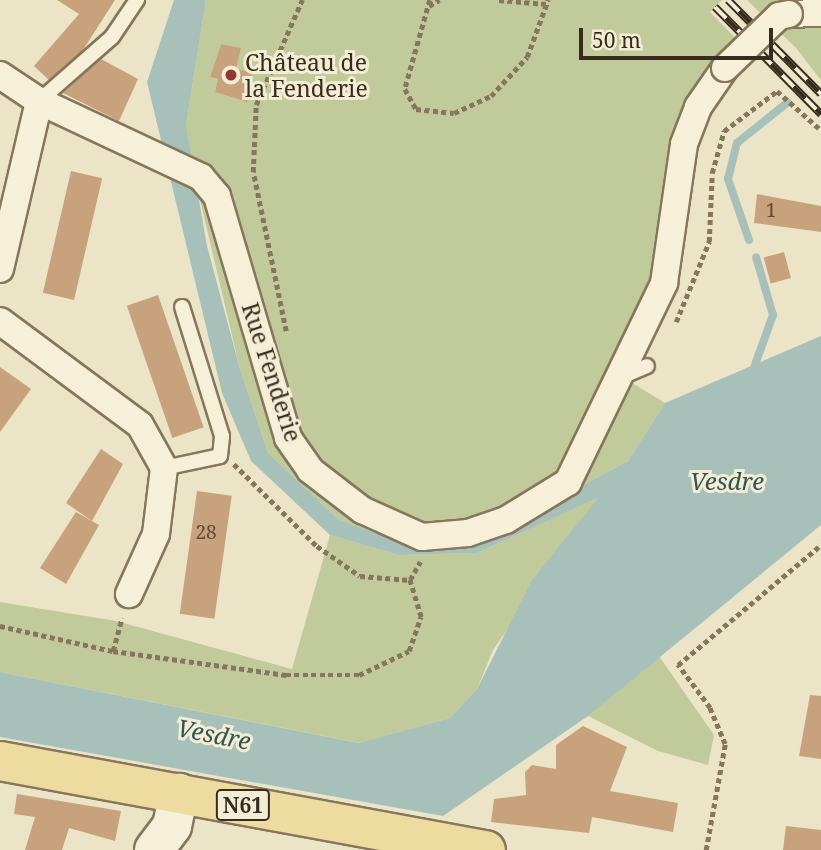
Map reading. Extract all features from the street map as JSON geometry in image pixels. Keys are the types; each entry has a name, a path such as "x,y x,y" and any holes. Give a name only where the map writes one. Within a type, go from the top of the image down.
{"main road":[{"name":"N61","path":"0,761 486,850"},
{"path":"160,849 172,826 179,793"}],"street":[{"name":"Rue Fenderie","path":"4,78 39,101 201,177 216,196 288,438 310,470 388,524 422,537 468,533 546,498 568,482 620,377 673,253 684,145 698,107 725,68 779,16 821,13"},
{"path":"0,269 39,101"},
{"path":"0,321 140,425 164,468 156,534 129,594"}],"lane":[{"path":"39,101 112,37 137,0"},
{"path":"164,468 220,456 222,436 182,307"},
{"path":"620,377 647,366"}],"path":[{"path":"288,342 253,159 256,105 302,0"},
{"path":"439,0 430,3 405,89 416,109 454,113 491,96 527,57 547,2 499,0"},
{"path":"673,327 701,275 712,173 724,131 777,91 821,130"},
{"path":"220,456 242,468 317,546 360,576 410,580"},
{"path":"706,850 725,744 710,708 678,664 821,545"},
{"path":"0,626 113,650 286,675 359,675 408,651 421,617 410,580 420,562"},
{"path":"113,650 129,594"}],"green space":[{"path":"206,0 722,0 710,12 753,56 702,111 629,381 665,403 628,461 476,542 436,546 403,543 339,520 268,453 240,369 192,166 186,125","holes":["221,44 240,48 236,69 247,102 215,92 218,79 210,77"]},
{"path":"747,0 821,0 821,80 796,48"},
{"path":"600,496 493,650 477,689 450,718 360,743 0,672 0,602 116,621 292,669 330,535 399,555 477,553"},
{"path":"659,656 714,735 708,765 658,751 588,716"}],"water":[{"name":"Vesdre","path":"174,0 206,0 186,125 207,246 240,369 268,453 339,520 403,543 476,542 628,461 665,403 821,336 821,525 588,716 443,816 0,737 0,672 359,743 450,718 477,689 532,580 599,497 477,553 399,555 330,535 251,461 222,393 147,82"}],"building":[{"path":"57,0 115,0 83,50 49,80 34,66 79,14"},
{"name":"Château de la Fenderie","path":"221,44 241,48 236,69 252,72 247,102 215,92 218,79 210,77"},
{"path":"101,59 138,79 119,121 63,93"},
{"path":"71,171 102,178 74,300 43,293"},
{"path":"757,194 821,206 821,232 754,223"},
{"path":"784,252 791,278 771,284 764,257"},
{"path":"158,295 204,427 172,438 127,306"},
{"path":"0,367 31,389 0,432"},
{"path":"101,449 123,464 92,521 66,503"},
{"path":"197,491 232,496 214,619 180,614"},
{"path":"76,512 99,525 66,584 40,568"},
{"path":"810,695 821,696 821,759 799,756"},
{"path":"583,726 627,747 610,791 678,803 673,832 592,817 589,833 491,822 494,799 526,795 525,772 532,765 556,769 556,745"},
{"path":"17,794 121,811 115,841 69,828 62,850 25,850 35,817 14,814"},
{"path":"786,826 821,830 821,850 783,850"}],"waterway":[{"path":"749,240 728,179 737,143 788,102"},
{"path":"752,373 773,315 756,257"}],"railway":[{"path":"728,0 821,94"},
{"path":"715,7 821,114"}],"place":[{"name":"Château de la Fenderie","path":"231,75"}]}
